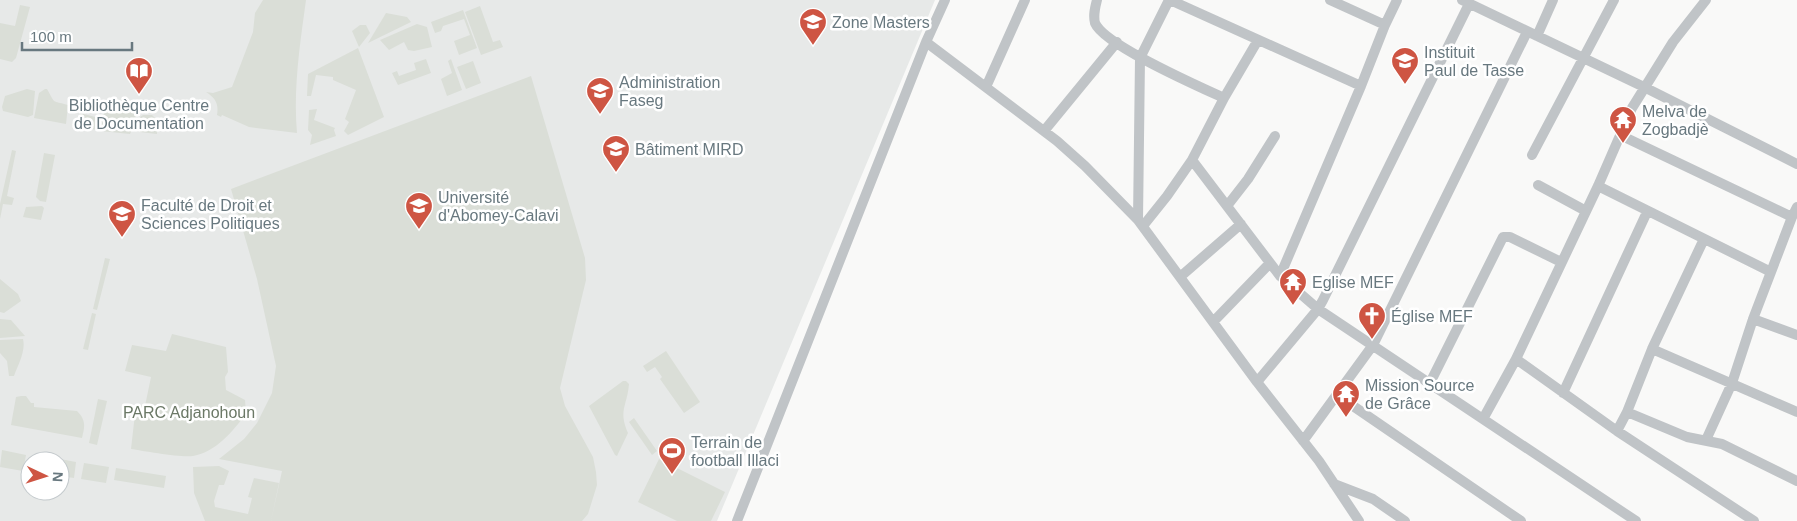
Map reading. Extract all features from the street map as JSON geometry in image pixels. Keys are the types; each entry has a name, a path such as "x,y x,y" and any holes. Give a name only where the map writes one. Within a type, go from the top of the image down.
{"street":[{"path":"737,521 926,42 945,0"},
{"path":"986,86 1025,0"},
{"path":"1097,0 1094,14 1096,24 1117,42 1140,58 1224,98"},
{"path":"1140,223 1140,58 1170,0 1361,86"},
{"path":"1330,0 1385,25"},
{"path":"1280,276 1397,0"},
{"path":"1537,36 1553,0"},
{"path":"1532,155 1614,0"},
{"path":"1483,419 1516,359 1598,186 1632,108 1673,42 1706,0"},
{"path":"1257,382 1318,310 1465,2 1644,87 1797,164 1797,152"},
{"path":"1303,440 1373,345 1527,32"},
{"path":"1140,223 1167,196 1192,160 1224,98 1258,40"},
{"path":"926,42 986,86 1076,157 1140,223 1257,382 1303,440 1360,521"},
{"path":"1044,131 1117,42"},
{"path":"1620,135 1792,217"},
{"path":"1227,206 1248,179 1275,136"},
{"path":"1192,160 1280,276 1318,310 1636,521"},
{"path":"1538,185 1586,211"},
{"path":"1598,186 1771,272"},
{"path":"1706,440 1732,383 1753,319 1797,207"},
{"path":"1563,392 1647,212"},
{"path":"1180,277 1241,224"},
{"path":"1430,383 1503,237 1510,236 1561,262"},
{"path":"1617,431 1627,412 1652,349 1704,240"},
{"path":"1213,322 1270,263"},
{"path":"1753,319 1797,335"},
{"path":"1652,349 1797,412"},
{"path":"1516,359 1617,431 1754,521"},
{"path":"1336,395 1521,521"},
{"path":"1627,412 1687,437 1722,444 1797,480"},
{"path":"1334,484 1373,499 1406,521"}],"shaded area":[{"name":"Université d'Abomey-Calavi","path":"0,0 935,0 717,521 0,521"}],"green space":[{"path":"263,0 306,0 299,50 297,133 249,127 222,115 221,117 217,115 216,101 206,92 213,93 232,87 253,32 255,13"},
{"path":"20,5 30,7 16,58 12,62 0,59 0,23 15,26"},
{"path":"480,6 493,42 500,40 503,47 481,55 465,12"},
{"path":"463,10 477,48 459,55 454,41 470,35 464,19 443,26 441,31 435,33 431,22"},
{"path":"386,13 407,17 411,22 368,43"},
{"path":"417,24 427,27 432,47 414,51 408,50 404,42 389,50 380,40"},
{"path":"360,25 366,25 370,33 359,47 352,31"},
{"path":"358,48 384,117 348,135 344,131 349,122 345,119 356,90 333,80 333,77 316,75 311,96 307,96 308,74"},
{"path":"426,59 431,73 398,85 392,73 397,71 399,76 416,70 414,63"},
{"path":"451,59 462,90 447,96 441,79 452,73 448,61"},
{"path":"473,61 481,83 466,89 457,67"},
{"path":"531,76 585,258 586,280 560,388 565,406 593,457 597,485 588,514 582,521 271,521 282,471 219,459 244,439 257,423 272,393 276,366 257,279 231,189"},
{"path":"27,89 35,91 33,115 28,117 3,111 2,107 5,96"},
{"path":"47,89 54,101 68,105 66,124 34,118 39,93"},
{"path":"105,105 127,107 135,112 136,117 130,134 101,131"},
{"path":"317,109 314,120 335,128 336,136 310,145 312,135 308,130 309,110"},
{"path":"80,113 99,118 100,125 98,130 72,126 72,123 79,118"},
{"path":"152,115 157,120 157,134 140,132 140,117"},
{"path":"12,150 16,151 7,196 14,198 12,205 3,204 0,219 0,204"},
{"path":"44,153 55,155 46,202 40,201 36,197"},
{"path":"42,206 44,208 41,220 23,217 26,207"},
{"path":"105,258 110,259 97,310 93,309"},
{"path":"0,279 18,294 21,301 4,313 0,312"},
{"path":"92,313 96,314 88,350 83,349"},
{"path":"0,319 11,320 25,336 0,338"},
{"name":"PARC Adjanohoun","path":"172,334 226,347 228,372 225,377 226,390 245,400 246,414 229,434 216,446 193,456 131,449 136,405 145,406 151,377 125,371 132,345 166,351"},
{"path":"23,339 23,353 14,376 9,376 7,361 0,353 0,340"},
{"path":"666,351 700,402 684,413 660,379 662,377 655,367 647,372 643,366"},
{"path":"623,381 629,384 623,413 628,433 617,456 589,406"},
{"path":"26,396 31,403 34,403 34,407 77,411 84,423 82,438 11,425 16,397"},
{"path":"98,399 107,401 97,445 89,443"},
{"path":"634,418 657,451 652,455 629,422"},
{"path":"2,450 20,454 20,470 0,467"},
{"name":"Terrain de football Illaci","path":"659,459 725,492 711,521 677,521 638,502"},
{"path":"70,461 76,462 74,478 70,477"},
{"path":"84,463 109,467 106,483 81,479"},
{"path":"219,466 229,471 224,485 219,485 214,501 215,507 248,514 252,498 248,497 254,478 279,483 271,521 205,521 194,493 193,467"},
{"path":"116,468 166,476 164,488 114,480"}],"place":[{"name":"Zone Masters","path":"813,46"},
{"name":"Instituit Paul de Tasse","path":"1405,85"},
{"name":"Bibliothèque Centre de Documentation","path":"139,95"},
{"name":"Administration Faseg","path":"600,115"},
{"name":"Melva de Zogbadjè","path":"1623,144"},
{"name":"Bâtiment MIRD","path":"616,173"},
{"name":"Université d'Abomey-Calavi","path":"419,230"},
{"name":"Faculté de Droit et Sciences Politiques","path":"122,238"},
{"name":"Eglise MEF","path":"1293,306"},
{"name":"Église MEF","path":"1372,340"},
{"name":"Mission Source de Grâce","path":"1346,418"},
{"name":"Terrain de football Illaci","path":"672,475"}]}
